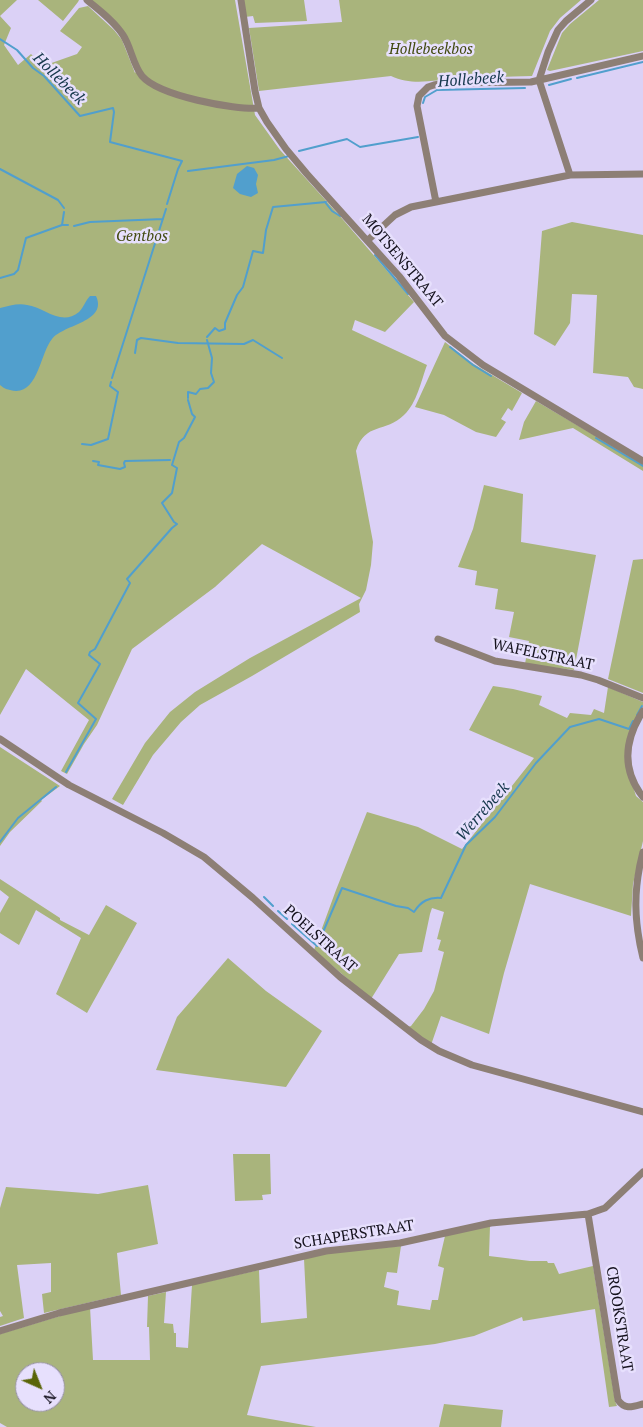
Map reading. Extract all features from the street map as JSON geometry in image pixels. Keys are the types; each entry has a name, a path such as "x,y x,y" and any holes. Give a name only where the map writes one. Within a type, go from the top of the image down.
{"street":[{"path":"87,0 122,33 139,72 151,83 190,98 248,109 259,108"},
{"name":"MOTSENSTRAAT","path":"241,0 259,108 291,156 368,240 418,299 445,336 483,365 643,460"},
{"path":"570,175 539,80 548,52 558,30 591,0"},
{"path":"436,202 417,106 419,96 428,87 445,83 531,82 643,56"},
{"path":"368,240 400,212 411,207 570,175 643,174"},
{"name":"WAFELSTRAAT","path":"438,639 495,661 581,675 643,698"},
{"path":"643,711 630,736 628,755 633,782 643,797"},
{"name":"POELSTRAAT","path":"0,739 69,784 163,833 204,858 247,892 347,983 421,1040 439,1051 472,1065 643,1112"},
{"path":"643,852 639,867 635,904 636,931 643,958"},
{"name":"SCHAPERSTRAAT","path":"0,1331 59,1313 326,1251 400,1243 491,1223 588,1214 605,1208 643,1172"},
{"name":"CROOKSTRAAT","path":"588,1214 618,1400 624,1407 643,1404"}],"green space":[{"path":"0,0 17,0 0,16"},
{"path":"38,0 79,0 63,21"},
{"name":"Gentbos","path":"88,0 235,0 255,115 280,150 414,302 385,332 355,320 352,330 427,365 421,385 412,404 404,415 397,421 370,432 360,442 356,451 373,542 366,590 359,604 360,612 200,705 181,722 153,755 123,805 112,799 145,743 170,712 195,692 250,658 361,598 262,544 215,587 132,649 97,725 67,774 61,771 89,720 26,669 0,715 0,16 11,28 4,45 18,65 31,54 43,66 77,54 82,47 60,31 79,8 88,6 122,40 135,73 138,69 129,44"},
{"path":"242,0 304,0 307,21 255,23 253,16 245,17"},
{"name":"Hollebeekbos","path":"339,0 581,0 560,18 550,31 532,76 415,82 391,76 259,91 249,28 342,22"},
{"path":"599,0 643,0 643,51 550,71 547,70 562,33"},
{"path":"572,222 643,235 643,389 634,387 628,377 593,373 597,295 572,294 570,323 555,346 534,334 542,231"},
{"path":"445,342 472,363 522,393 512,411 508,408 501,419 506,422 496,437 476,432 444,415 415,407"},
{"path":"536,401 643,464 643,471 573,428 519,440 524,422"},
{"path":"484,485 523,494 521,542 596,555 574,670 525,664 529,641 509,637 514,612 495,609 498,589 475,585 477,571 458,567 473,529"},
{"path":"643,559 643,693 608,679 633,560"},
{"path":"493,686 542,696 539,705 567,718 570,713 591,715 594,709 604,713 608,687 643,702 632,725 629,774 636,796 643,802 643,841 633,884 631,916 530,884 504,973 489,1034 441,1016 431,1045 408,1027 411,1026 424,1009 434,991 444,952 438,950 441,940 437,939 444,912 432,908 422,952 399,954 371,999 314,950 367,812 418,827 462,849 534,758 469,730"},
{"path":"0,747 60,786 41,800 10,832 0,846"},
{"path":"0,879 60,918 60,920 89,935 106,905 137,923 87,1013 56,994 81,938 36,910 19,945 0,933 0,913 9,897 0,890"},
{"path":"228,958 266,991 322,1031 286,1087 156,1070 177,1017"},
{"path":"233,1154 270,1154 271,1194 262,1195 263,1200 235,1201"},
{"path":"148,1185 158,1244 117,1253 121,1295 44,1313 42,1294 51,1292 51,1263 17,1265 24,1318 0,1326 0,1317 3,1316 0,1311 0,1208 6,1187 98,1194"},
{"path":"490,1226 489,1256 547,1261 548,1263 554,1263 559,1274 593,1266 617,1406 609,1407 595,1309 523,1321 522,1317 474,1336 435,1344 261,1366 247,1415 316,1427 7,1427 0,1423 0,1334 90,1307 93,1360 150,1360 149,1327 147,1327 148,1296 166,1292 164,1323 173,1324 174,1333 176,1333 176,1347 188,1348 192,1285 259,1270 261,1323 307,1318 304,1259 330,1253 401,1246 397,1273 387,1272 384,1287 399,1291 397,1305 430,1310 432,1300 438,1300 444,1268 438,1266 445,1236"},
{"path":"444,1404 503,1410 501,1427 439,1427"}],"water":[{"path":"247,166 254,168 258,175 256,184 258,193 251,197 240,194 233,188 237,174"},
{"path":"90,296 96,296 98,305 96,312 83,322 52,339 37,373 27,387 19,391 10,390 0,385 0,308 24,304 66,318 79,312"}],"waterway":[{"name":"Hollebeek","path":"0,39 17,50 33,68 44,76 80,116 113,108 110,142 182,161 167,204"},
{"path":"577,78 643,62"},
{"path":"549,85 571,79"},
{"name":"Hollebeek","path":"423,103 425,97 437,90 525,88"},
{"name":"Hollebeek","path":"299,151 347,139 360,147 418,137"},
{"name":"Hollebeek","path":"188,171 274,160 289,156"},
{"path":"0,169 58,200 64,208"},
{"name":"Werrebeek","path":"325,202 332,211 340,216"},
{"name":"Hollebeek","path":"207,337 215,328 219,331 225,329 225,323 237,295 243,287 253,251 263,253 266,230 273,207 326,202"},
{"path":"112,378 166,209"},
{"path":"62,225 64,212"},
{"path":"74,226 90,222 163,219"},
{"path":"0,278 14,274 18,270 26,238 62,225 68,225"},
{"name":"Werrebeek","path":"375,255 408,294"},
{"name":"Hollebeek","path":"135,353 137,340 141,338 178,343 244,344 253,340 282,358"},
{"name":"Hollebeek","path":"188,398 188,392 196,394 200,389 208,388 214,382 211,373 212,358 207,340"},
{"name":"Werrebeek","path":"450,347 491,376"},
{"path":"82,444 91,445 108,439 118,392 110,386 111,382"},
{"name":"Hollebeek","path":"66,772 96,719 78,703 100,664 89,655 90,652 95,649 130,583 127,579 177,524 162,503 172,493 177,468 172,465 179,442 184,438 195,417 192,414 188,400"},
{"name":"Werrebeek","path":"596,438 643,466"},
{"path":"93,461 99,462 98,465 120,469 125,467 125,461 170,460"},
{"name":"Werrebeek","path":"637,715 642,706"},
{"name":"Werrebeek","path":"292,924 317,946 342,888 396,906 408,908 414,912 426,900 441,898 466,845 495,817 536,763 570,727 599,719 629,729 633,721"},
{"name":"Hollebeek","path":"0,842 18,818 56,787"},
{"name":"Werrebeek","path":"264,897 273,906"},
{"name":"Werrebeek","path":"278,911 287,919"}]}
